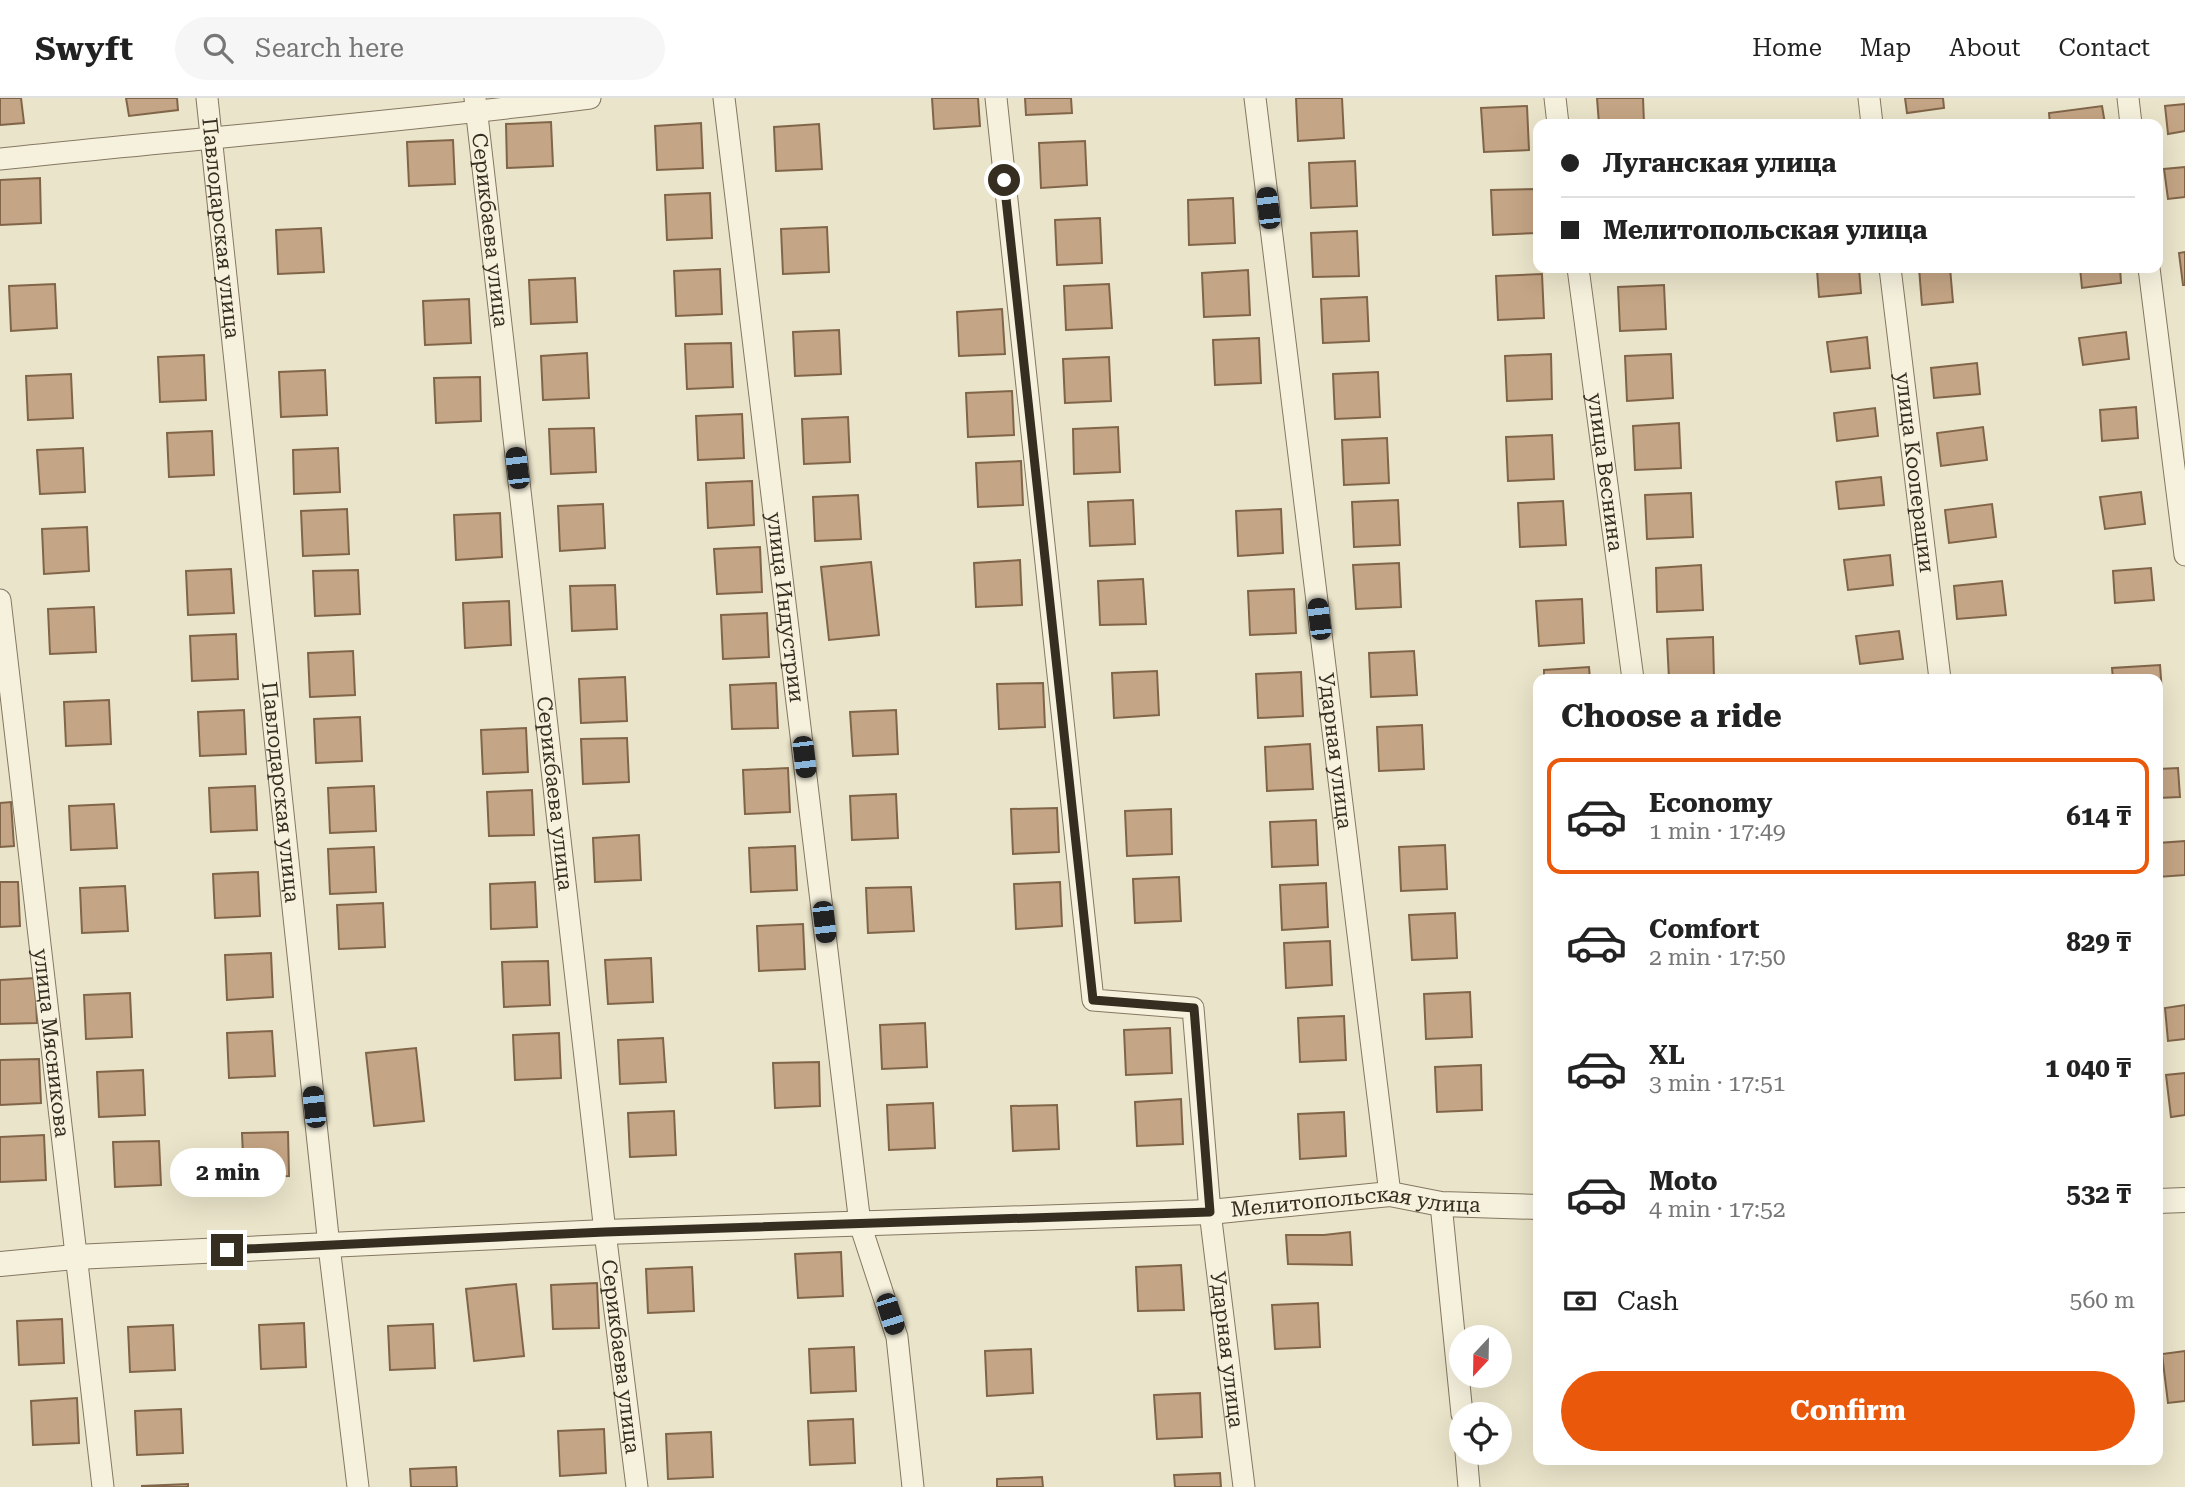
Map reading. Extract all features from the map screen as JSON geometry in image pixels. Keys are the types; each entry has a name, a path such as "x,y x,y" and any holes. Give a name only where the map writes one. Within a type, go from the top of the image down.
{"street":[{"name":"Павлодарская улица","path":"207,98 329,1246 358,1487"},
{"path":"0,159 476,105 590,98"},
{"name":"улица Индустрии","path":"724,98 860,1224 897,1337 912,1487"},
{"name":"Ударная улица","path":"996,98 1093,1000 1194,1008 1210,1212 1244,1487"},
{"name":"Ударная улица","path":"1255,98 1390,1194"},
{"path":"1555,98 1557,119"},
{"path":"1869,98 1871,119"},
{"path":"2128,98 2130,119"},
{"name":"Серикбаева улица","path":"476,105 605,1232 637,1487"},
{"name":"улица Веснина","path":"1579,273 1632,674"},
{"name":"улица Кооперации","path":"1891,273 1939,674"},
{"path":"2150,273 2185,555"},
{"name":"улица Мясникова","path":"0,600 103,1487"},
{"name":"Мелитопольская улица","path":"0,1264 75,1257 605,1232 1210,1212 1390,1194 1441,1204 1533,1207"},
{"path":"2163,1201 2185,1200"},
{"path":"1441,1204 1461,1402"},
{"path":"1467,1465 1469,1487"}],"building":[{"path":"0,98 21,98 24,123 0,125"},
{"path":"126,98 177,98 178,110 129,116"},
{"path":"932,98 978,98 980,126 934,129"},
{"path":"1025,98 1071,98 1072,113 1026,115"},
{"path":"1296,98 1342,98 1344,138 1298,141"},
{"path":"1597,98 1643,98 1644,119 1599,119"},
{"path":"1905,98 1943,98 1944,108 1907,113"},
{"path":"2185,104 2185,131 2168,134 2165,106"},
{"path":"1527,106 1529,150 1484,152 1481,108"},
{"path":"2102,106 2104,119 2050,119 2049,113"},
{"path":"551,122 553,166 507,168 506,124"},
{"path":"701,123 703,168 657,170 655,126"},
{"path":"819,124 822,169 776,171 774,127"},
{"path":"453,140 455,184 409,186 407,142"},
{"path":"1085,141 1087,185 1041,188 1039,143"},
{"path":"1355,161 1357,206 1311,208 1309,163"},
{"path":"2185,167 2185,197 2168,199 2164,169"},
{"path":"40,178 41,223 0,225 0,180"},
{"path":"1533,189 1533,233 1493,235 1491,190"},
{"path":"710,193 712,238 667,240 665,195"},
{"path":"1233,198 1235,243 1189,245 1188,200"},
{"path":"1100,218 1102,263 1057,265 1055,220"},
{"path":"827,227 829,272 783,274 781,229"},
{"path":"321,228 324,272 278,274 276,230"},
{"path":"1357,231 1359,276 1313,277 1311,233"},
{"path":"2185,252 2185,285 2183,285 2179,253"},
{"path":"720,269 722,314 676,316 674,271"},
{"path":"1248,270 1250,315 1204,317 1202,273"},
{"path":"1817,273 1859,273 1861,293 1819,297"},
{"path":"1919,273 1950,273 1953,302 1922,305"},
{"path":"2080,273 2120,273 2121,283 2082,288"},
{"path":"1542,274 1544,318 1498,320 1496,276"},
{"path":"575,278 577,322 531,324 529,280"},
{"path":"55,284 57,328 11,331 9,286"},
{"path":"1109,284 1112,328 1066,330 1064,286"},
{"path":"1664,285 1666,329 1620,331 1618,287"},
{"path":"1367,297 1369,341 1323,343 1321,299"},
{"path":"469,299 471,343 425,345 423,301"},
{"path":"1002,309 1005,354 959,356 957,312"},
{"path":"839,330 841,374 795,376 793,332"},
{"path":"2126,332 2129,359 2083,365 2079,338"},
{"path":"1867,337 1870,368 1831,372 1827,342"},
{"path":"1259,338 1261,383 1215,385 1213,340"},
{"path":"731,343 733,387 687,389 685,344"},
{"path":"587,353 589,398 543,400 541,356"},
{"path":"1551,354 1552,399 1507,401 1505,356"},
{"path":"1671,354 1673,398 1627,401 1625,356"},
{"path":"204,355 206,400 160,402 158,357"},
{"path":"1109,357 1111,401 1065,403 1063,359"},
{"path":"1977,363 1980,394 1934,398 1931,368"},
{"path":"325,370 327,415 281,417 279,372"},
{"path":"1378,372 1380,417 1335,419 1333,374"},
{"path":"71,374 73,418 28,420 26,376"},
{"path":"480,377 481,421 436,423 434,378"},
{"path":"1012,391 1014,435 968,437 966,393"},
{"path":"2136,407 2138,438 2102,441 2100,410"},
{"path":"1875,408 1878,436 1837,441 1834,413"},
{"path":"742,414 744,458 698,460 696,416"},
{"path":"848,417 850,462 804,464 802,419"},
{"path":"1679,423 1681,468 1635,470 1633,426"},
{"path":"1118,427 1120,472 1074,474 1073,429"},
{"path":"1983,427 1987,460 1941,466 1937,433"},
{"path":"594,428 596,472 551,474 549,429"},
{"path":"212,431 214,475 169,477 167,433"},
{"path":"1552,435 1554,479 1508,481 1506,437"},
{"path":"1387,438 1389,483 1344,485 1342,440"},
{"path":"83,448 85,492 40,494 37,450"},
{"path":"338,448 340,492 294,494 293,450"},
{"path":"1021,461 1023,505 978,507 976,463"},
{"path":"1881,477 1884,505 1839,509 1836,482"},
{"path":"752,481 754,525 708,528 706,483"},
{"path":"2141,492 2145,524 2105,529 2100,497"},
{"path":"1691,493 1693,537 1647,539 1645,495"},
{"path":"858,495 861,539 815,541 813,497"},
{"path":"1133,500 1135,544 1090,546 1088,502"},
{"path":"1398,500 1400,545 1354,547 1352,502"},
{"path":"1563,501 1566,545 1520,547 1518,503"},
{"path":"603,504 605,548 560,551 558,506"},
{"path":"1992,504 1996,537 1949,543 1945,510"},
{"path":"347,509 349,554 303,556 301,511"},
{"path":"1281,509 1283,553 1238,556 1236,511"},
{"path":"500,513 502,557 456,560 454,515"},
{"path":"87,527 89,571 44,574 42,529"},
{"path":"760,547 762,592 717,594 714,549"},
{"path":"1890,555 1893,585 1848,590 1844,560"},
{"path":"1020,560 1022,605 976,607 974,563"},
{"path":"871,562 879,635 829,640 821,567"},
{"path":"1399,563 1401,607 1356,609 1353,565"},
{"path":"1701,565 1703,610 1657,612 1656,568"},
{"path":"2151,568 2154,600 2115,603 2113,571"},
{"path":"231,569 234,613 188,615 186,571"},
{"path":"358,570 360,614 315,616 313,571"},
{"path":"1143,579 1146,624 1100,625 1098,581"},
{"path":"2002,581 2006,615 1957,619 1954,586"},
{"path":"615,585 617,629 572,631 570,586"},
{"path":"1294,589 1296,633 1250,635 1248,591"},
{"path":"1582,599 1584,643 1539,646 1536,601"},
{"path":"509,601 511,645 465,648 463,603"},
{"path":"94,607 96,652 50,654 48,609"},
{"path":"767,613 769,657 723,659 721,615"},
{"path":"1899,631 1903,659 1860,664 1856,636"},
{"path":"236,634 238,679 192,681 190,636"},
{"path":"1713,637 1714,674 1669,674 1667,639"},
{"path":"353,651 355,695 310,697 308,653"},
{"path":"1414,651 1417,695 1371,697 1369,653"},
{"path":"2160,665 2161,674 2113,674 2112,668"},
{"path":"1589,667 1590,674 1544,674 1544,670"},
{"path":"1157,671 1159,715 1114,718 1112,673"},
{"path":"1301,672 1303,716 1258,718 1256,674"},
{"path":"625,677 627,721 581,723 579,679"},
{"path":"776,683 778,728 732,729 730,685"},
{"path":"1043,683 1045,727 999,729 997,684"},
{"path":"109,700 111,744 66,746 64,702"},
{"path":"244,710 246,754 200,756 198,712"},
{"path":"896,710 898,754 853,756 850,712"},
{"path":"360,717 362,761 316,763 314,719"},
{"path":"1422,725 1424,769 1379,771 1377,727"},
{"path":"526,728 528,772 483,774 481,730"},
{"path":"627,738 629,782 583,784 581,739"},
{"path":"1310,744 1313,789 1267,791 1265,747"},
{"path":"788,768 790,812 745,814 743,770"},
{"path":"2178,768 2180,797 2163,798 2163,769"},
{"path":"255,786 257,830 211,832 209,788"},
{"path":"374,786 376,831 330,833 328,788"},
{"path":"532,790 534,835 489,836 487,792"},
{"path":"896,794 898,838 852,840 850,796"},
{"path":"11,802 14,846 0,847 0,803"},
{"path":"114,804 117,848 71,850 69,806"},
{"path":"1057,808 1059,852 1013,854 1011,809"},
{"path":"1171,809 1172,854 1127,856 1125,811"},
{"path":"1316,820 1318,865 1272,867 1270,822"},
{"path":"639,835 641,880 595,882 593,838"},
{"path":"2185,841 2185,875 2163,877 2163,843"},
{"path":"1445,845 1447,889 1401,891 1399,847"},
{"path":"795,846 797,890 751,892 749,848"},
{"path":"374,847 376,892 330,894 328,849"},
{"path":"258,872 260,916 215,918 213,874"},
{"path":"1179,877 1181,921 1135,923 1133,879"},
{"path":"0,882 18,882 20,926 0,927"},
{"path":"535,882 537,927 491,929 490,884"},
{"path":"1060,882 1062,926 1016,929 1014,884"},
{"path":"1326,883 1328,927 1282,930 1280,885"},
{"path":"125,886 128,931 82,933 80,888"},
{"path":"911,887 914,931 868,933 866,888"},
{"path":"383,903 385,947 339,949 337,905"},
{"path":"1455,913 1457,958 1412,960 1409,915"},
{"path":"803,924 805,969 759,971 757,926"},
{"path":"1330,941 1332,985 1286,988 1284,943"},
{"path":"271,953 273,997 227,1000 225,955"},
{"path":"651,958 653,1002 608,1004 605,960"},
{"path":"548,961 550,1005 504,1007 502,962"},
{"path":"35,978 37,1023 0,1024 0,980"},
{"path":"1470,992 1472,1037 1426,1039 1424,994"},
{"path":"130,993 132,1037 86,1039 84,995"},
{"path":"2185,1005 2185,1039 2168,1041 2165,1008"},
{"path":"1344,1016 1346,1060 1300,1062 1298,1018"},
{"path":"925,1023 927,1067 882,1069 880,1025"},
{"path":"1170,1028 1172,1073 1126,1075 1124,1030"},
{"path":"272,1031 275,1076 229,1078 227,1033"},
{"path":"559,1033 561,1078 515,1080 513,1035"},
{"path":"663,1038 666,1082 620,1084 618,1040"},
{"path":"416,1048 424,1121 374,1126 366,1053"},
{"path":"39,1059 41,1103 0,1105 0,1060"},
{"path":"819,1062 820,1106 775,1108 773,1063"},
{"path":"1481,1065 1482,1110 1437,1112 1435,1067"},
{"path":"143,1070 145,1115 99,1117 97,1072"},
{"path":"2185,1073 2185,1115 2171,1117 2166,1075"},
{"path":"1181,1099 1183,1144 1137,1146 1135,1102"},
{"path":"933,1103 935,1148 889,1150 887,1105"},
{"path":"1057,1105 1059,1149 1013,1151 1011,1106"},
{"path":"674,1111 676,1155 630,1157 628,1113"},
{"path":"1344,1112 1346,1156 1300,1159 1298,1114"},
{"path":"288,1132 289,1176 244,1178 242,1133"},
{"path":"44,1135 46,1180 0,1182 0,1137"},
{"path":"159,1141 161,1185 115,1187 113,1142"},
{"path":"1350,1232 1352,1265 1288,1264 1286,1235"},
{"path":"841,1252 843,1296 798,1298 795,1254"},
{"path":"1181,1265 1184,1310 1138,1311 1136,1267"},
{"path":"692,1267 694,1311 648,1313 646,1269"},
{"path":"597,1283 599,1328 553,1329 551,1285"},
{"path":"516,1284 524,1356 474,1361 466,1289"},
{"path":"1318,1303 1320,1347 1275,1349 1272,1305"},
{"path":"62,1319 64,1363 19,1365 17,1321"},
{"path":"304,1323 306,1367 261,1369 259,1325"},
{"path":"433,1324 435,1368 390,1370 388,1326"},
{"path":"173,1325 175,1370 130,1372 128,1327"},
{"path":"854,1347 856,1391 811,1393 809,1349"},
{"path":"1031,1349 1033,1393 987,1396 985,1351"},
{"path":"2185,1351 2185,1401 2168,1403 2163,1354"},
{"path":"1200,1393 1202,1437 1157,1439 1154,1395"},
{"path":"77,1398 79,1443 33,1445 31,1401"},
{"path":"181,1409 183,1453 137,1455 135,1411"},
{"path":"853,1419 855,1463 810,1465 808,1421"},
{"path":"604,1429 606,1473 560,1476 558,1431"},
{"path":"711,1432 713,1477 668,1479 666,1434"},
{"path":"456,1467 457,1487 411,1487 410,1469"},
{"path":"1220,1473 1221,1487 1175,1487 1174,1475"},
{"path":"1042,1477 1043,1487 997,1487 997,1479"},
{"path":"188,1484 188,1487 142,1487 142,1486"}],"route":[{"path":"227,1250 605,1232 1210,1212 1194,1008 1093,1000 1004,180"}]}
